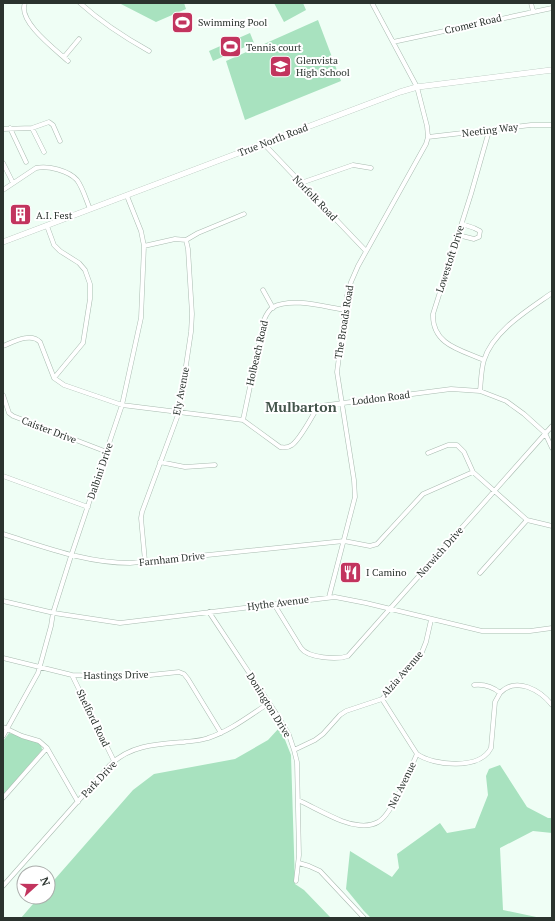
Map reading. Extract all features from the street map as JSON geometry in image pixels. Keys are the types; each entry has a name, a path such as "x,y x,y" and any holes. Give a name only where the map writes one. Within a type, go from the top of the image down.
{"main road":[{"name":"True North Road","path":"3,242 383,98 417,87 552,70"}],"street":[{"path":"25,3 24,10 35,32 68,61"},
{"path":"80,3 95,17 149,51"},
{"path":"372,3 417,87 428,126 428,137"},
{"path":"532,3 534,11"},
{"name":"Cromer Road","path":"393,42 552,8"},
{"path":"64,57 79,39"},
{"path":"3,128 32,128 47,122 51,123 60,141"},
{"name":"Neeting Way","path":"428,137 531,125 552,125"},
{"path":"10,128 26,162"},
{"path":"32,128 44,152"},
{"name":"Lowestoft Drive","path":"484,360 445,343 436,333 432,322 433,314 462,224 489,131"},
{"name":"The Broads Road","path":"328,597 355,497 337,366 350,282 426,144 428,137"},
{"name":"Norfolk Road","path":"264,144 366,251"},
{"path":"3,163 13,183"},
{"path":"301,183 353,165 371,168"},
{"path":"3,190 36,168 42,166 58,170 76,180 90,209"},
{"name":"Dalbini Drive","path":"3,736 34,682 40,668 53,619 53,613 122,405 141,318 144,246 141,231 127,196"},
{"path":"144,246 175,240 186,240 198,232 244,214"},
{"path":"458,235 474,239 479,238 480,231 478,229 462,224"},
{"path":"3,346 25,338 33,337 37,339 40,342 54,378 83,343 90,299 90,284 85,270 79,263 60,251 54,245 47,226"},
{"name":"Ely Avenue","path":"145,561 141,524 142,512 179,412 192,322 188,249 186,240"},
{"name":"Holbeach Road","path":"243,420 264,320 273,308 263,290"},
{"path":"480,391 484,360 493,344 505,328 516,318 552,293"},
{"path":"273,308 283,304 298,303 345,310"},
{"name":"Loddon Road","path":"54,378 64,385 122,405 243,420 280,447 288,447 294,442 317,408 324,405 451,389 480,391 506,401 546,432"},
{"name":"Caister Drive","path":"3,395 9,412 13,416 107,452"},
{"name":"Norwich Drive","path":"274,604 304,652 312,655 340,658 350,654 552,426"},
{"path":"546,432 552,448"},
{"path":"428,453 448,445 457,445 464,452 473,472 527,520 552,526"},
{"path":"160,462 185,467 215,465"},
{"name":"Farnham Drive","path":"3,534 71,556 117,563 130,563 344,541 368,546 375,545 423,494 473,472"},
{"path":"3,476 88,507"},
{"path":"480,573 527,520"},
{"name":"Hythe Avenue","path":"3,601 53,613 120,623 328,597 347,599 482,631 530,631 552,628"},
{"name":"Donington Drive","path":"209,612 285,727 294,750 297,768 299,863 296,881"},
{"name":"Alzia Avenue","path":"294,750 315,740 346,711 382,699 422,652 431,620"},
{"name":"Hastings Drive","path":"3,658 72,675 131,677 179,672 184,674 188,679 221,733"},
{"name":"Shelford Road","path":"72,675 114,761"},
{"path":"474,685 480,684 491,687 500,693"},
{"path":"382,699 417,754 428,759 456,763 474,761 486,755 490,750 492,744 495,702 504,689 510,686 524,686 543,695 552,705"},
{"name":"Park Drive","path":"3,886 114,761 124,754 141,747 200,740 221,733 269,703"},
{"path":"3,727 39,741 47,748 78,802"},
{"path":"3,798 47,748"},
{"name":"Nel Avenue","path":"298,800 349,823 364,825 378,822 383,818 394,802 417,754"},
{"path":"299,863 320,871 364,918"}],"shaded area":[{"path":"119,3 184,3 186,9 156,22"},
{"name":"Tennis court","path":"274,3 303,3 306,10 284,22"},
{"name":"Swimming Pool","path":"189,15 192,24 178,30 174,21"},
{"path":"318,20 341,81 245,120 226,61"},
{"name":"Tennis court","path":"250,33 254,43 213,61 209,51"},
{"path":"280,727 291,755 295,884 304,890 331,918 21,918 32,905 56,905 56,878 133,790 154,774 235,759 268,740"},
{"path":"9,733 34,740 39,743 42,750 3,795 3,741"},
{"path":"500,765 527,807 548,818 552,818 552,833 533,831 500,848 503,910 541,918 371,918 346,889 350,851 392,877 399,868 397,854 440,823 447,833 475,828 488,795 486,776 489,769"}],"place":[{"name":"Swimming Pool","path":"183,22"},
{"name":"Tennis court","path":"231,47"},
{"name":"Glenvista High School","path":"281,66"},
{"name":"A.I. Fest","path":"21,215"},
{"name":"I Camino","path":"351,572"}],"district":[{"name":"Mulbarton","path":"301,406"}]}
